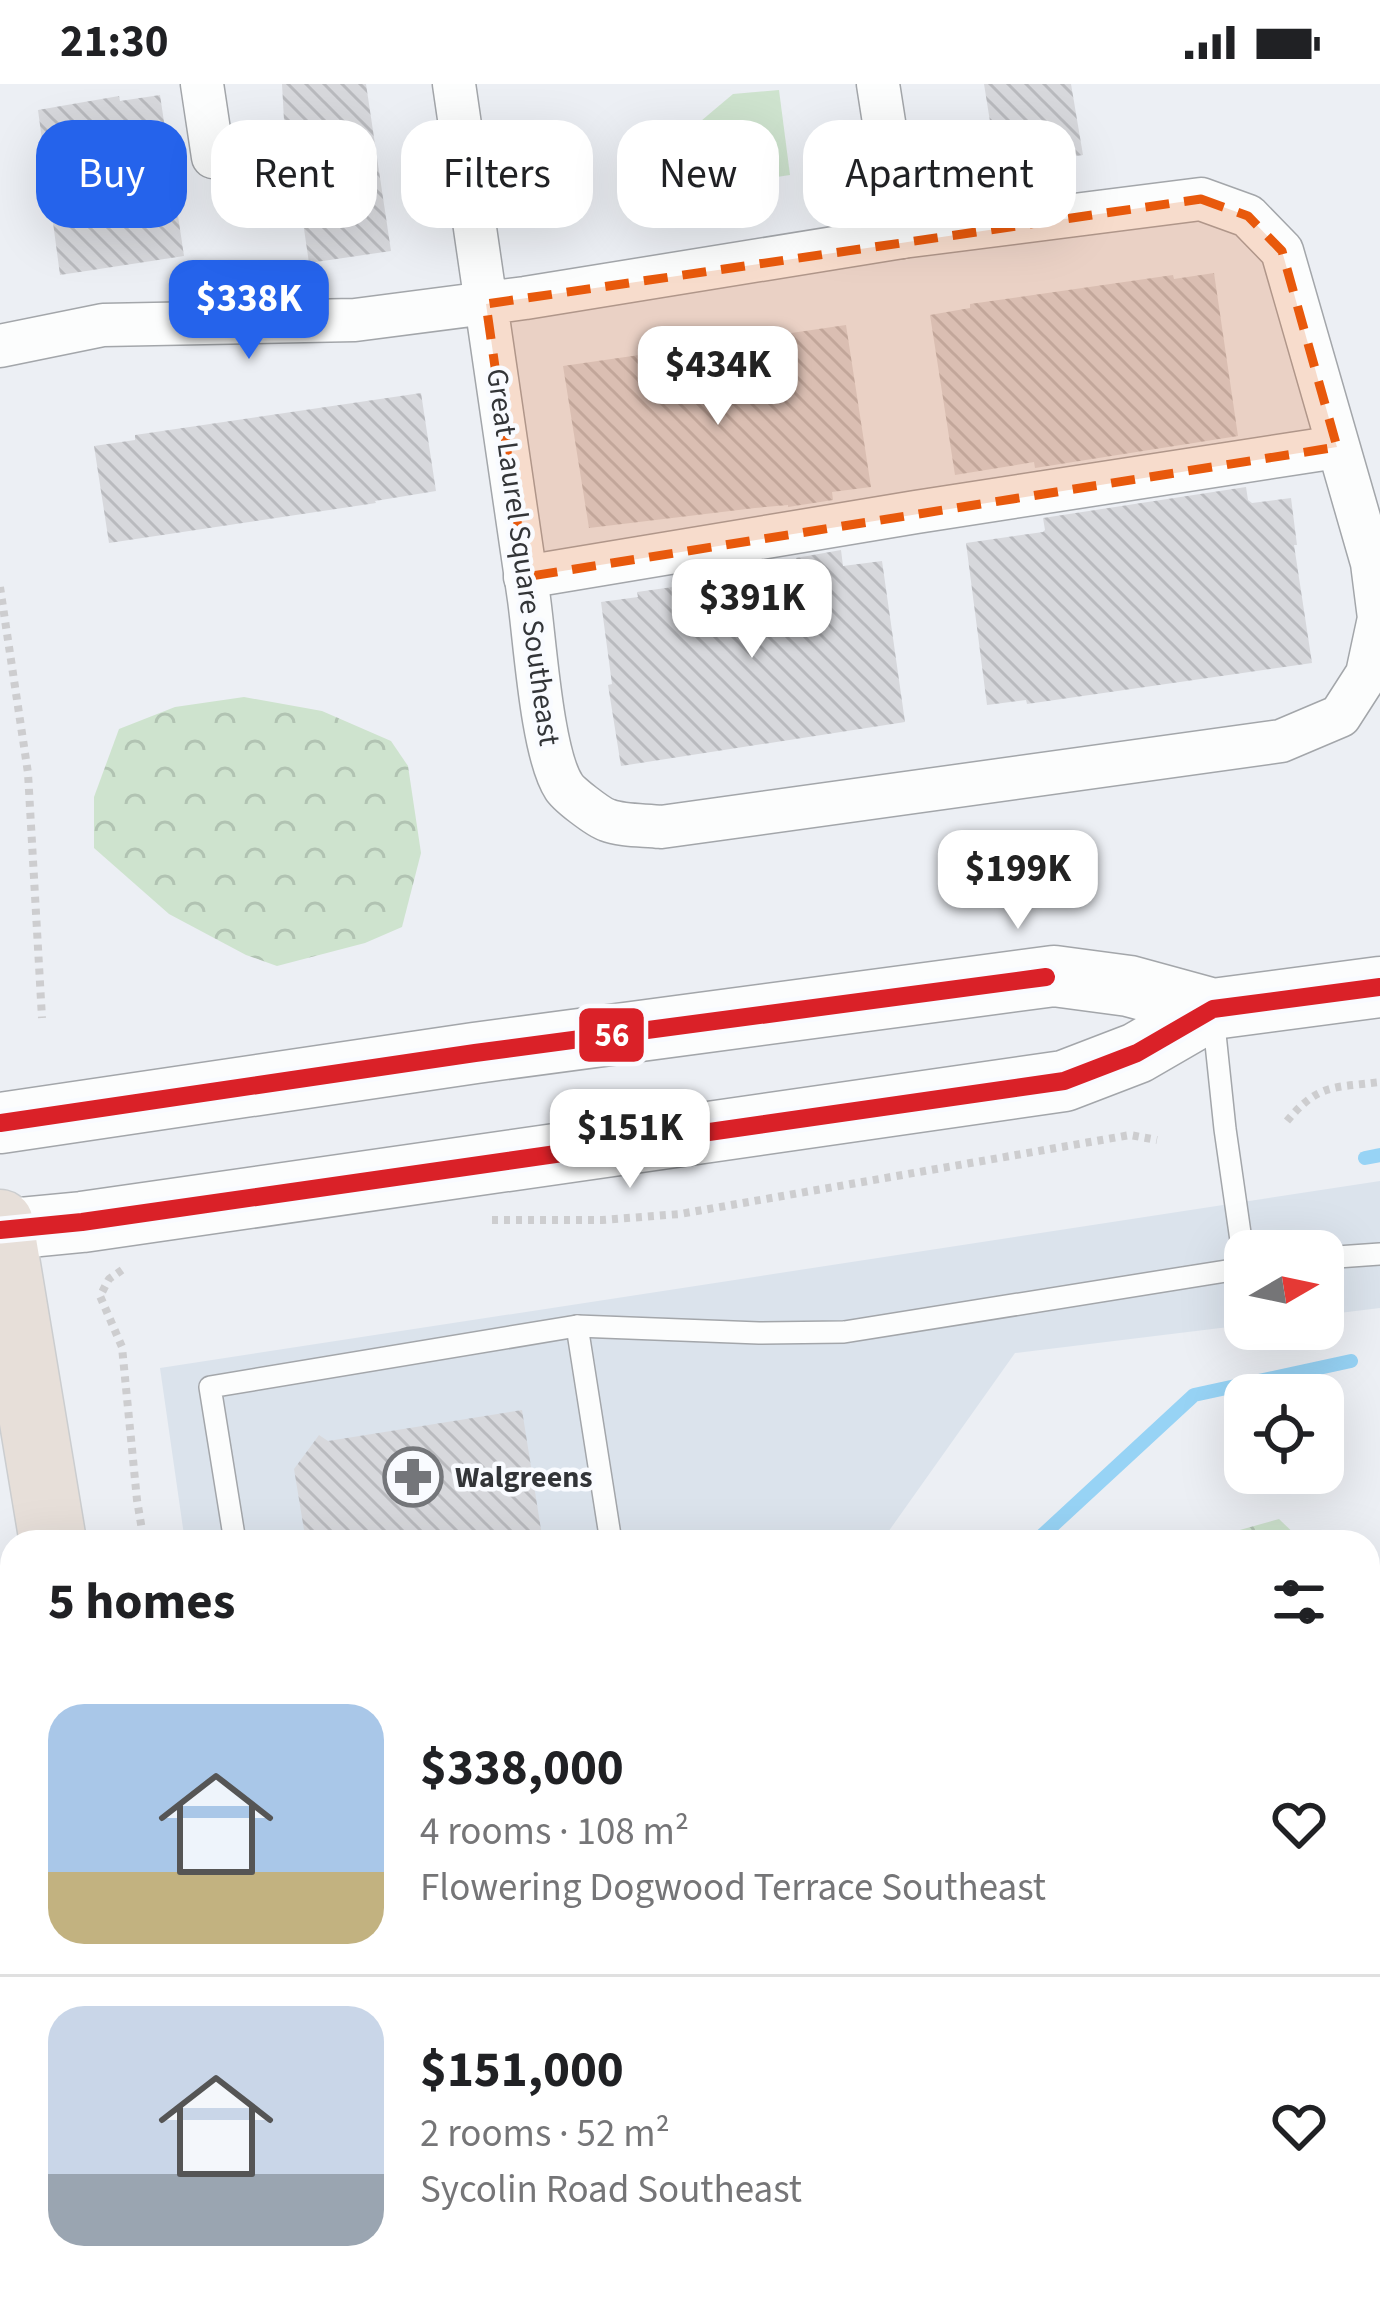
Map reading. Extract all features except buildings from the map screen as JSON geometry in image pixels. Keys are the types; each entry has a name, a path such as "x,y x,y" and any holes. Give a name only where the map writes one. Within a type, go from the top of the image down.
{"main road":[{"path":"0,1123 497,1050 1054,976 1130,986 1213,1009"},
{"path":"51,1530 0,1228 82,1222 1064,1081 1137,1053 1213,1009 1380,987"}],"street":[{"path":"202,84 211,144"},
{"name":"Great Laurel Square Southeast","path":"454,84 550,749 564,789 606,820 661,826 1280,741 1340,716 1367,674 1379,618 1372,563 1282,251 1248,216 1202,199 902,237 486,304"},
{"path":"878,84 902,237"},
{"path":"0,346 103,325 355,320 486,304"},
{"path":"525,577 1337,447"}],"lane":[{"path":"1213,1009 1240,1230"},
{"path":"1344,1257 1380,1254"},
{"path":"233,1530 210,1387 577,1326 844,1332 1224,1271"},
{"path":"577,1326 609,1530"}],"path":[{"path":"0,586 28,773 42,1018"},
{"path":"1287,1121 1305,1099 1324,1090 1380,1082"},
{"path":"491,1220 680,1214 1130,1135 1157,1140"},
{"path":"141,1261 110,1279 100,1296 122,1347 142,1530"}],"highlighted area":[{"path":"1201,199 1248,216 1282,251 1337,447 525,577 486,304"}],"shaded area":[{"path":"1380,1181 1380,1308 1344,1312 1344,1230 1224,1230 1224,1328 1015,1353 890,1530 183,1530 160,1368"}],"green space":[{"path":"779,90 790,175 779,177 779,120 702,120 733,94"},
{"path":"244,697 322,711 391,741 408,766 421,853 402,927 365,943 277,966 169,914 94,848 94,797 119,729 175,707"},
{"path":"1279,1519 1290,1530 1240,1530"}],"waterway":[{"path":"1365,1158 1380,1155"},
{"path":"1048,1530 1194,1395 1351,1361"}],"transit line":[{"name":"56","path":"0,1123 475,1053 1046,977"},
{"name":"56","path":"0,1230 1064,1081 1137,1053 1213,1009 1380,987"}],"place":[{"name":"Walgreens","path":"413,1477"}]}
